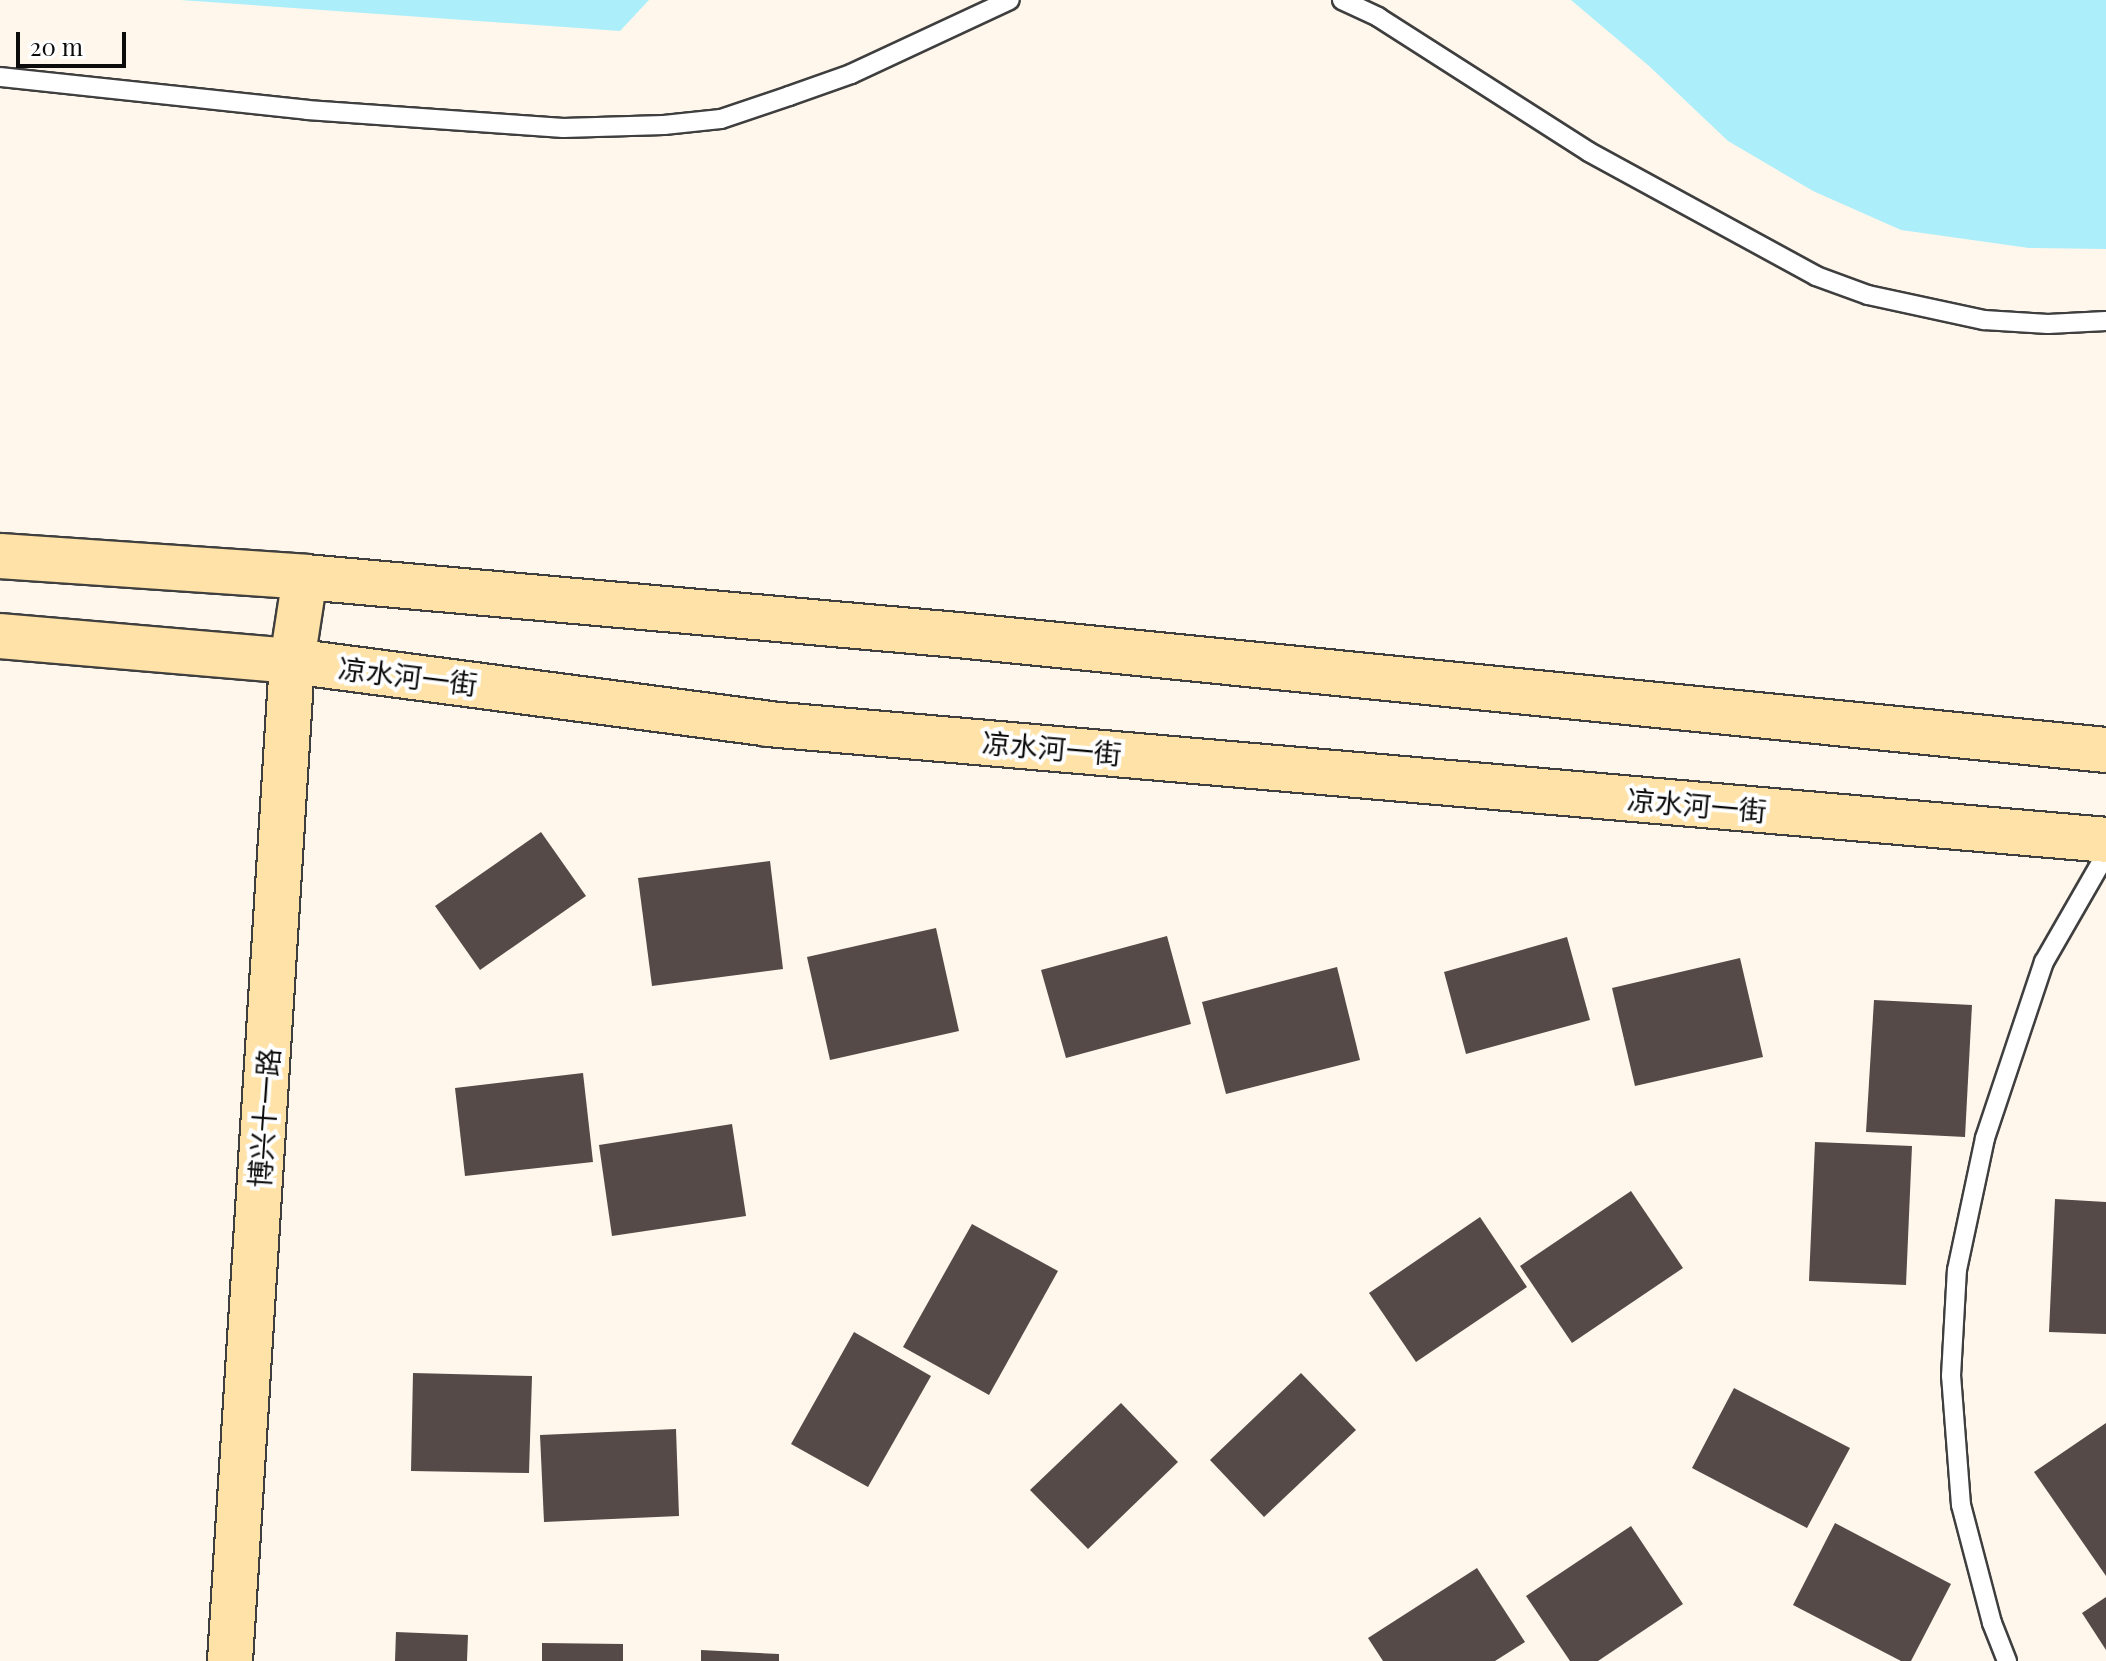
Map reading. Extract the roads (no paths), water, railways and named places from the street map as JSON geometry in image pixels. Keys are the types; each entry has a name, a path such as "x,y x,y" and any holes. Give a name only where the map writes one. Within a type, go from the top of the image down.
{"main road":[{"path":"0,556 305,577 958,635 2106,750"},
{"name":"博兴十一路","path":"230,1661 292,661 305,577"},
{"name":"凉水河一街","path":"0,636 292,661 768,724 2106,840"}],"lane":[{"path":"0,77 307,110 563,128 664,125 721,119 851,74 1010,0"},
{"path":"1342,0 1378,17 1589,152 1816,276 1868,295 1984,320 2048,324 2106,321"},
{"path":"2007,1661 1992,1623 1961,1505 1951,1376 1957,1270 1985,1138 2044,962 2106,854"}],"water":[{"path":"180,0 649,0 620,31"},
{"path":"1571,0 2106,0 2106,249 2029,248 1901,230 1813,191 1728,141 1649,66"}]}
